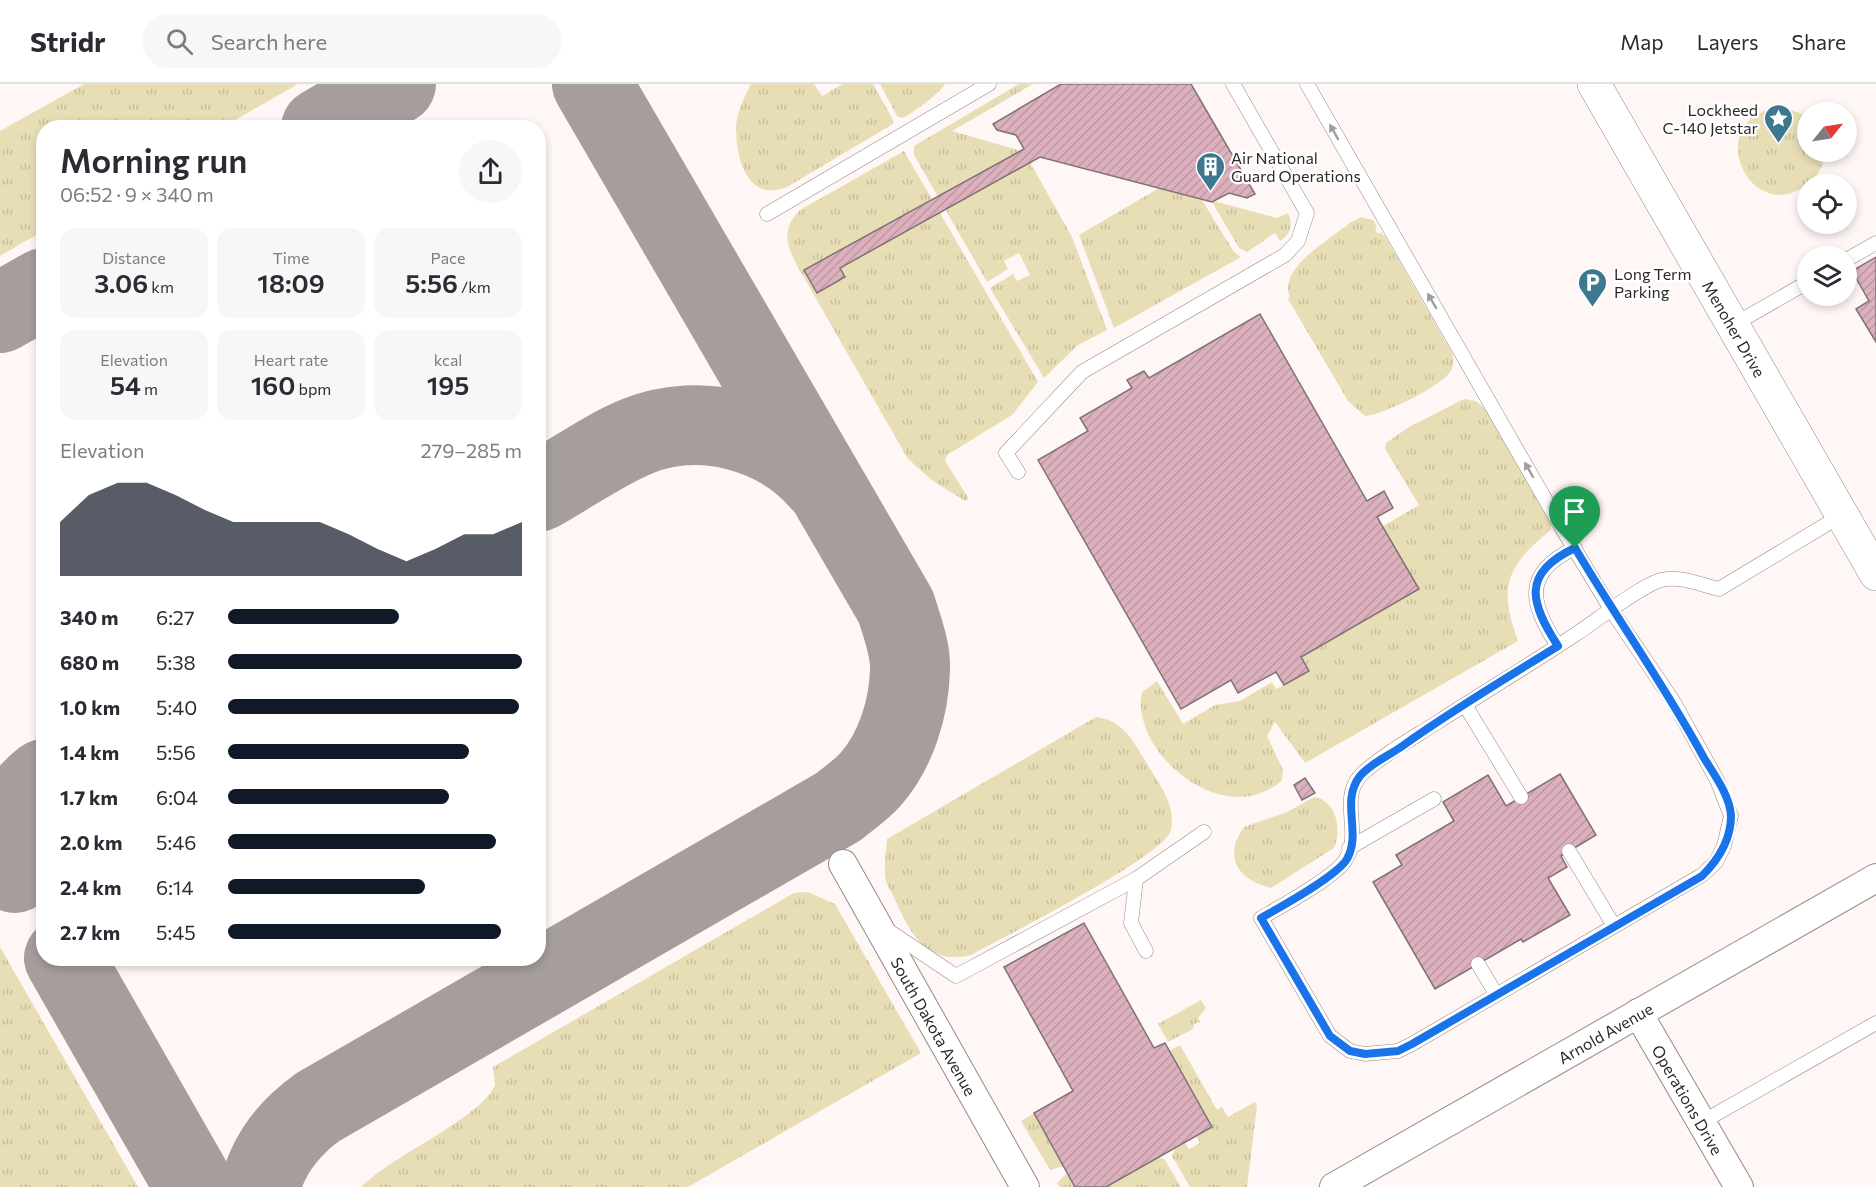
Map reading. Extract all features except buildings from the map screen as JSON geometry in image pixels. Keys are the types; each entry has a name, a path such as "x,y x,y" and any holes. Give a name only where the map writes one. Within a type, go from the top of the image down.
{"street":[{"name":"Menoher Drive","path":"1594,84 1876,574"},
{"name":"South Dakota Avenue","path":"843,864 1025,1187"},
{"name":"Arnold Avenue","path":"1349,1183 1638,1013 1876,878"},
{"name":"Operations Drive","path":"1638,1013 1739,1187"}],"lane":[{"path":"767,214 989,84"},
{"path":"1018,472 1006,453 1082,372 1286,255 1298,241 1307,213 1233,84"},
{"path":"1307,84 1612,611 1673,701 1717,780 1731,816 1724,846 1716,862 1702,876 1398,1051 1365,1054 1350,1051 1330,1036 1261,918 1315,886 1346,860 1352,836 1349,804 1353,786 1362,774 1465,705 1612,611 1662,580 1679,580 1719,589 1842,514"},
{"path":"1857,254 1876,243"},
{"path":"1733,325 1797,288"},
{"path":"1558,646 1542,621 1534,602 1540,574 1556,557 1575,548"},
{"path":"1465,705 1521,797"},
{"path":"1349,848 1434,799"},
{"path":"876,923 956,976 1136,879 1204,832"},
{"path":"1569,851 1614,926"},
{"path":"1136,879 1131,923 1146,951"},
{"path":"1478,964 1496,994"},
{"path":"1702,1122 1876,1023"}],"green space":[{"path":"84,84 298,84 235,120 36,120 36,235 0,256 0,131"},
{"path":"751,84 814,84 822,96 843,84 873,84 893,124 787,187 774,190 763,189 754,184 747,175 738,153 737,117"},
{"path":"880,84 945,84 926,102 902,118 897,116"},
{"path":"1019,84 1033,84 952,131 1018,150 1033,162 1031,164 1072,237 1107,330 1078,345 1044,378 990,288 1013,274 1017,281 1030,275 1019,253 1004,261 1008,269 987,282 914,155 914,146"},
{"path":"1784,107 1797,112 1797,162 1822,162 1818,174 1797,174 1797,189 1784,195 1765,192 1750,181 1741,164 1738,145 1743,128 1758,114"},
{"path":"904,151 1038,382 1012,415 947,455 945,461 969,499 965,501 933,481 908,459 799,269 789,246 790,225 800,210"},
{"path":"1159,188 1202,200 1234,252 1241,257 1114,328 1079,235"},
{"path":"1212,202 1277,218 1288,213 1290,229 1280,241 1275,233 1247,252 1239,248"},
{"path":"1361,217 1373,220 1378,234 1381,232 1386,238 1452,353 1453,361 1450,372 1435,385 1397,406 1365,416 1348,401 1288,299 1291,275 1298,265 1319,246"},
{"path":"1464,399 1476,401 1485,409 1551,524 1551,530 1524,555 1510,579 1508,606 1518,641 1305,763 1275,722 1267,736 1283,770 1282,780 1274,787 1258,794 1237,797 1216,793 1195,784 1176,770 1160,753 1148,734 1142,713 1142,692 1157,681 1183,724 1215,705 1240,701 1272,682 1276,689 1309,671 1301,657 1419,589 1383,526 1419,505 1385,449 1386,443 1409,427"},
{"path":"1096,717 1106,719 1122,728 1139,750 1163,789 1171,813 1171,830 1162,842 1142,858 1080,896 971,955 943,956 932,952 923,945 908,926 887,883 885,867 887,839"},
{"path":"1314,797 1328,804 1336,817 1337,833 1334,848 1271,888 1249,879 1242,873 1234,857 1238,838 1244,827 1287,812"},
{"path":"808,892 835,904 921,1053 688,1187 361,1187 393,1162 455,1123 487,1098 495,1085 493,1067 794,893"},
{"path":"0,947 138,1187 0,1187"},
{"path":"1201,1000 1206,1008 1198,1018 1200,1022 1194,1024 1193,1029 1168,1042 1158,1024"},
{"path":"1180,1045 1217,1110 1222,1107 1228,1117 1255,1102 1257,1106 1247,1187 1190,1187 1172,1156 1175,1149 1185,1143 1189,1149 1200,1143 1196,1136 1212,1127 1169,1051"},
{"path":"1034,1113 1064,1166 1050,1170 1021,1121"},
{"path":"1159,1157 1165,1160 1181,1187 1106,1187"},
{"path":"1067,1173 1075,1187 1060,1187 1057,1183"}],"taxiway":[{"path":"335,120 396,84"},
{"path":"260,1187 269,1163 282,1142 298,1123 318,1107 838,807 863,787 879,769 894,742 904,714 910,662 906,638 896,607 592,84"},
{"path":"0,313 36,293"},
{"path":"546,487 600,455 638,436 687,425 737,430 760,438 803,464 821,482"},
{"path":"15,873 11,846 14,822 18,810 36,786"},
{"path":"69,966 195,1187"}],"place":[{"name":"Lockheed C-140 Jetstar","path":"1779,144"},
{"name":"Air National Guard Operations","path":"1210,192"},
{"name":"Long Term Parking","path":"1593,308"}],"route":[{"path":"1575,548 1612,611 1673,701 1727,800 1731,816 1724,846 1716,862 1702,876 1412,1044 1398,1051 1381,1055 1350,1051 1330,1036 1325,1029 1261,918 1315,886 1346,860 1352,836 1349,804 1353,786 1362,774 1413,738 1558,646 1542,621 1534,602 1540,574 1556,557 1575,548"}]}
